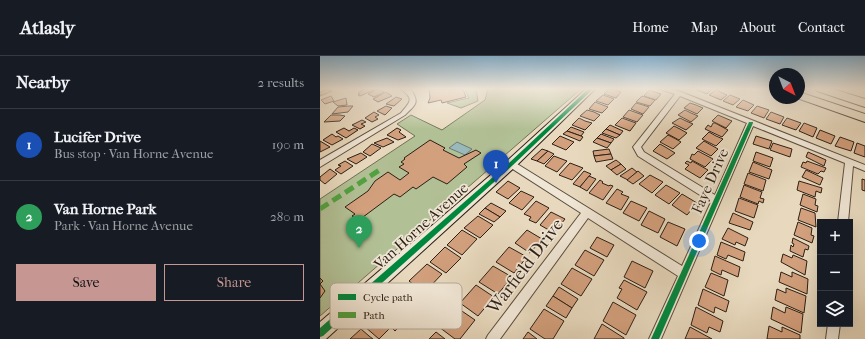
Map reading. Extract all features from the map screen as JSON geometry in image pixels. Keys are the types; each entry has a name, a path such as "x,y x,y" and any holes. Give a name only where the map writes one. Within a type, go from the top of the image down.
{"highway":[{"path":"820,102 865,118"}],"street":[{"path":"320,164 408,109 411,102"},
{"name":"Van Horne Avenue","path":"377,283 511,164 577,102"},
{"path":"672,102 637,147 641,154 716,200"},
{"path":"701,102 865,168"},
{"name":"Faye Drive","path":"655,339 683,273 751,123"},
{"path":"843,219 849,162"},
{"path":"511,164 683,273"},
{"name":"Warfield Drive","path":"492,339 586,212"},
{"name":"Van Horne Avenue","path":"320,333 330,324"},
{"path":"832,339 834,327"}],"green space":[{"path":"450,102 475,102 461,108 447,103"},
{"path":"482,102 566,102 358,283 330,283 330,307 320,316 320,199 415,136 397,124 411,115 442,130"}],"water":[{"path":"457,142 472,149 465,155 449,148"}],"building":[{"path":"333,102 347,102 347,105 338,106"},
{"path":"389,102 398,102 394,106 386,104"},
{"path":"595,102 608,107 602,113 589,109"},
{"path":"600,102 611,102 608,105"},
{"path":"637,102 653,102 650,106"},
{"path":"726,102 736,102 733,105"},
{"path":"741,102 748,102 754,105 748,111 736,107"},
{"path":"636,103 649,107 643,114 631,109"},
{"path":"690,103 703,108 697,114 684,108"},
{"path":"353,106 348,112 332,114 338,107"},
{"path":"386,106 392,108 385,115 377,111"},
{"path":"757,106 769,110 764,118 751,113"},
{"path":"587,110 600,115 594,121 580,116"},
{"path":"629,110 643,115 637,122 623,117"},
{"path":"685,110 698,116 691,122 678,115"},
{"path":"374,112 379,115 375,117 378,119 372,122 365,118"},
{"path":"771,112 784,117 780,124 766,119"},
{"path":"331,115 345,116 340,121 324,122"},
{"path":"718,115 732,121 726,128 712,121"},
{"path":"579,118 592,123 585,130 572,125"},
{"path":"622,118 636,123 630,131 615,125"},
{"path":"680,118 693,124 686,130 672,123"},
{"path":"787,118 801,123 796,130 782,125"},
{"path":"362,120 366,122 361,124 365,126 360,129 352,125"},
{"path":"713,123 728,130 722,137 705,129 708,125 711,127"},
{"path":"804,123 817,128 813,137 799,131"},
{"path":"610,125 623,131 620,135 606,129"},
{"path":"674,126 687,133 679,140 666,133"},
{"path":"571,127 584,132 581,136 567,131"},
{"path":"344,128 349,131 354,128 358,130 346,138 336,132"},
{"path":"397,128 401,130 399,132 406,137 398,140 387,135"},
{"path":"606,129 620,135 616,138 602,133"},
{"path":"820,130 835,136 831,144 816,138"},
{"path":"567,131 583,137 580,141 563,134"},
{"path":"709,132 723,139 716,146 702,139"},
{"path":"332,134 343,139 332,145 323,140"},
{"path":"601,134 614,139 611,143 597,138"},
{"path":"668,135 681,142 673,149 660,142"},
{"path":"560,136 574,142 566,150 552,144"},
{"path":"756,136 772,141 769,149 753,144"},
{"path":"840,137 854,142 851,151 835,146"},
{"path":"387,138 394,142 383,147 374,143"},
{"path":"597,138 611,143 607,148 593,142"},
{"path":"430,140 445,148 443,150 459,158 476,150 481,153 464,164 467,167 447,184 433,177 416,189 413,187 400,197 394,194 359,220 352,216 355,214 345,207 368,191 375,181 388,172 400,180 409,173 399,167 404,164 401,162 405,159 404,158"},
{"path":"320,141 330,147 320,152"},
{"path":"704,141 718,149 711,156 696,148"},
{"path":"773,143 792,149 790,157 770,150"},
{"path":"857,143 865,146 865,157 854,153"},
{"path":"372,144 381,148 370,156 363,152"},
{"path":"660,144 675,153 667,159 653,151"},
{"path":"542,149 548,151 537,161 531,159"},
{"path":"609,149 611,154 594,156 593,151"},
{"path":"548,151 554,154 544,164 537,161"},
{"path":"698,151 713,159 705,167 690,159 692,154 694,155"},
{"path":"756,152 773,158 770,167 753,161"},
{"path":"808,152 826,160 824,166 806,157"},
{"path":"361,153 367,157 356,164 347,159"},
{"path":"611,154 613,159 596,162 594,156"},
{"path":"554,156 567,161 557,172 545,166"},
{"path":"616,160 621,164 611,170 606,166"},
{"path":"345,161 353,166 341,174 335,170 341,166 338,165"},
{"path":"687,161 691,163 692,161 708,170 700,178 685,169 689,165 685,163"},
{"path":"807,161 826,168 824,172 821,171 818,174 801,167 803,162 806,163"},
{"path":"753,162 772,170 769,179 749,172"},
{"path":"570,163 583,168 572,180 559,175"},
{"path":"621,164 626,169 617,175 611,170"},
{"path":"632,168 637,172 628,180 620,176"},
{"path":"330,169 337,174 325,184 320,180 320,177"},
{"path":"806,170 823,178 820,185 802,177"},
{"path":"584,171 591,174 580,187 573,184"},
{"path":"638,171 644,176 633,184 627,180"},
{"path":"748,173 766,180 763,191 744,184"},
{"path":"650,175 663,182 652,193 639,184"},
{"path":"589,176 596,179 587,191 580,187"},
{"path":"862,179 865,180 865,191 862,190"},
{"path":"600,180 603,182 602,183 613,186 603,200 589,193"},
{"path":"508,181 520,188 508,199 496,192"},
{"path":"799,181 822,188 821,193 816,191 815,197 797,190"},
{"path":"666,185 680,193 669,204 655,195"},
{"path":"744,185 762,192 760,198 764,199 763,203 759,201 758,204 740,197"},
{"path":"617,189 623,192 621,194 629,197 621,210 606,203"},
{"path":"521,191 534,197 522,210 509,203"},
{"path":"682,194 697,203 687,215 672,205"},
{"path":"803,194 816,199 815,205 818,206 817,212 800,205"},
{"path":"739,198 758,205 754,218 735,211"},
{"path":"536,201 549,208 536,223 529,220 531,217 524,214"},
{"path":"631,201 647,208 639,221 623,213"},
{"path":"491,203 506,211 500,217 485,208"},
{"path":"485,208 500,217 494,222 479,214"},
{"path":"801,208 815,213 816,227 798,220"},
{"path":"649,211 665,219 658,233 641,225"},
{"path":"551,212 565,219 554,233 540,225"},
{"path":"733,213 753,222 750,230 729,223"},
{"path":"478,216 493,225 480,238 464,228"},
{"path":"668,222 685,229 677,246 660,237"},
{"path":"798,222 812,228 811,235 814,236 812,243 794,235"},
{"path":"728,228 748,238 745,246 736,242 735,245 722,239"},
{"path":"462,230 477,239 462,255 447,245"},
{"path":"527,230 542,239 530,253 515,243"},
{"path":"597,237 614,245 607,257 590,248"},
{"path":"793,238 809,246 808,250 805,249 803,257 790,251 791,245 793,247 794,244 792,243"},
{"path":"721,242 745,252 743,261 728,255 726,259 717,255"},
{"path":"445,247 461,258 446,273 430,262"},
{"path":"509,247 527,257 514,273 496,262"},
{"path":"585,250 604,260 594,276 575,265"},
{"path":"783,254 792,258 793,255 807,261 805,275 781,262"},
{"path":"715,256 740,267 738,277 722,270 721,275 711,270"},
{"path":"632,261 653,271 645,288 624,277"},
{"path":"427,264 442,274 433,283 412,283 409,281"},
{"path":"493,266 512,277 498,294 479,282"},
{"path":"572,268 592,279 581,296 561,284"},
{"path":"781,272 792,277 792,272 808,279 807,294 779,282"},
{"path":"711,273 728,280 724,296 705,287"},
{"path":"624,280 647,292 637,310 617,298 622,289 619,288"},
{"path":"320,284 325,291 320,298"},
{"path":"476,285 494,297 478,316 462,304 462,301"},
{"path":"559,287 578,299 572,308 553,296"},
{"path":"786,288 806,296 804,313 775,300 777,289 786,293"},
{"path":"703,289 729,301 726,312 715,307 714,313 698,305"},
{"path":"553,296 572,308 566,318 546,306"},
{"path":"613,302 636,315 626,335 603,321"},
{"path":"696,307 723,321 720,332 709,327 707,333 691,325"},
{"path":"773,307 785,313 786,307 803,314 801,333 771,319"},
{"path":"544,309 564,321 553,339 545,339 530,329"},
{"path":"462,311 475,320 460,339 455,339 442,329 462,329"},
{"path":"602,324 624,338 624,339 594,339"},
{"path":"769,326 782,332 782,327 800,335 800,339 767,339"},
{"path":"690,327 712,339 685,339"},
{"path":"361,329 369,336 373,339 350,339"},
{"path":"367,329 389,329 379,339"},
{"path":"436,332 445,339 429,339"},
{"path":"528,332 537,339 523,339"}],"marked path":[{"path":"320,209 381,169"}],"cycle path":[{"path":"377,283 511,164 577,102"},
{"path":"655,339 751,123"},
{"path":"320,333 330,324"}],"place":[{"name":"Lucifer Drive","path":"496,183"},
{"name":"Van Horne Park","path":"359,248"}]}
